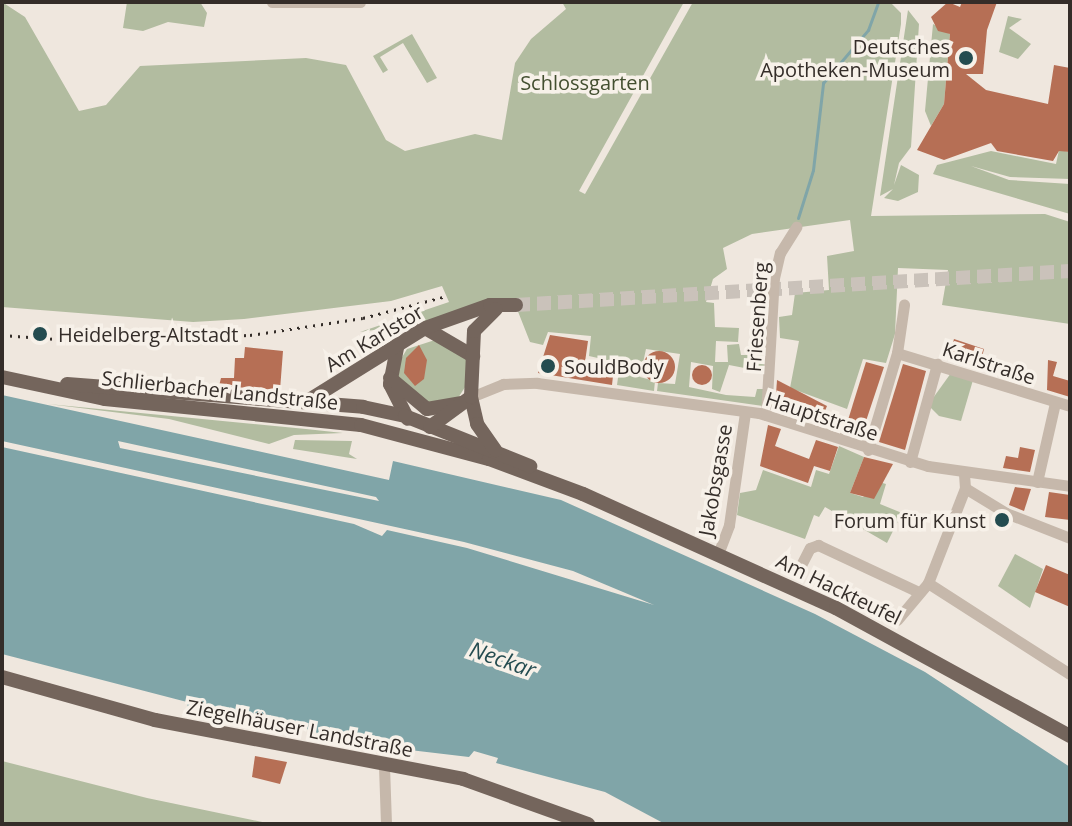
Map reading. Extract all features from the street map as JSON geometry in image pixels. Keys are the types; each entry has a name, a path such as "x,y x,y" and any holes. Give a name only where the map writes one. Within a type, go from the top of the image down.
{"main road":[{"name":"Am Karlstor","path":"302,404 425,328 490,305 516,305 479,320 471,397"},
{"path":"425,328 473,356"},
{"path":"398,342 389,376 405,416"},
{"path":"389,376 427,409 447,409 471,397"},
{"name":"Schlierbacher Landstraße","path":"4,378 405,416"},
{"name":"Schlierbacher Landstraße","path":"4,378 83,396 319,419 423,433"},
{"path":"423,433 471,397"},
{"path":"471,397 477,424 496,451"},
{"name":"Am Hackteufel","path":"405,416 423,433 583,494"},
{"name":"Am Hackteufel","path":"423,433 496,451 890,634 1070,736"},
{"name":"Ziegelhäuser Landstraße","path":"2,677 155,720 463,779 588,824"}],"street":[{"path":"272,2 360,2"},
{"name":"Friesenberg","path":"766,415 774,278 781,249 796,227"},
{"path":"869,446 897,353 904,305"},
{"name":"Karlstraße","path":"897,353 1070,406"},
{"path":"910,462 937,364"},
{"name":"Hauptstraße","path":"471,397 503,384 537,383 766,415 869,446 910,462 1070,486"},
{"path":"1037,482 1055,403"},
{"name":"Jakobsgasse","path":"718,554 732,511 745,412"},
{"path":"897,620 924,588 965,488 964,472"},
{"path":"965,488 1006,513 1070,538"},
{"path":"797,573 810,548 818,545 924,588 1070,674"},
{"path":"1053,727 1070,722"},
{"path":"384,766 386,824"}],"green space":[{"name":"Schlossgarten","path":"2,2 25,17 79,111 106,105 140,66 306,58 346,65 386,140 405,151 475,134 502,140 515,63 531,39 566,9 562,2 684,2 579,191 585,194 693,2 890,2 901,13 901,24 871,216 1045,214 1070,222 1070,324 942,305 948,270 898,268 895,334 886,363 863,359 847,409 790,388 799,341 780,338 779,317 792,315 795,293 829,290 827,256 854,251 850,220 752,234 723,248 727,269 713,279 706,302 714,303 715,327 739,328 738,342 716,341 715,362 728,362 727,345 739,344 741,355 766,355 765,372 729,365 720,392 712,389 713,366 691,362 689,387 726,395 755,397 757,389 767,389 763,406 657,391 658,383 675,384 680,354 646,349 640,377 655,381 654,391 617,385 620,363 589,356 591,336 548,332 543,345 530,342 517,309 360,332 449,302 442,286 391,301 193,322 2,307"},
{"path":"127,2 200,2 207,13 204,27 168,22 143,31 123,28"},
{"path":"908,10 919,24 911,147 899,163 894,185 901,165 919,175 918,192 898,201 884,198 893,189 880,196"},
{"path":"1008,16 1022,19 1009,28 1031,44 1018,59 999,52"},
{"path":"933,24 950,34 944,104 931,126 925,111"},
{"path":"412,34 437,78 427,83 403,43 380,57 388,70 383,73 373,56"},
{"path":"1059,150 1070,152 1070,179 1010,177 971,166 1009,180 1070,184 1070,214 933,174 937,165 991,151 1056,164"},
{"path":"435,340 467,358 469,381 458,398 434,406 400,383 395,369 407,349"},
{"path":"951,373 973,380 961,421 939,416 928,405"},
{"path":"48,404 343,433 294,435 269,444 169,419"},
{"path":"295,440 352,441 349,454 357,459 293,449"},
{"path":"839,446 864,457 850,493 863,497 879,482 886,484 880,504 902,513 887,543 825,507 819,517 814,515 805,539 737,515 740,493 756,490 763,470 811,487 816,470 829,474"},
{"path":"1015,554 1043,569 1030,608 998,586"},
{"path":"2,761 147,798 272,824 2,824"}],"water":[{"name":"Neckar","path":"2,395 389,480 393,461 561,500 815,614 925,672 1070,767 1070,824 665,824 605,792 496,763 498,758 474,751 469,757 342,742 285,721 282,728 273,726 274,719 246,716 245,721 188,708 187,702 2,654 2,447 354,524 382,536 387,530 467,548 654,605 573,571 464,542 2,441","holes":["118,441 376,497 379,501 120,448"]}],"building":[{"path":"948,2 960,7 962,2 997,2 987,30 983,74 966,74 986,90 1048,104 1054,65 1070,68 1070,152 1059,151 1053,161 997,151 991,143 944,160 917,150 944,104 950,34 938,31 931,17"},
{"path":"550,335 588,341 585,362 614,367 612,385 538,373"},
{"path":"954,339 984,349 979,369 948,360"},
{"path":"419,345 427,360 424,379 415,386 404,373 406,358"},
{"path":"245,347 283,351 280,390 219,386 221,378 234,378 235,358 244,358"},
{"path":"659,351 670,356 675,367 670,378 659,383 648,378 643,367 648,356"},
{"path":"1048,360 1057,362 1053,376 1070,381 1070,397 1047,390"},
{"path":"866,362 884,367 865,424 848,420"},
{"path":"903,364 926,371 905,450 879,442"},
{"path":"698,365 706,365 712,375 706,385 698,385 692,379 692,371"},
{"path":"777,380 827,406 820,423 775,409"},
{"path":"768,425 781,429 775,446 809,459 816,440 838,447 830,471 814,466 808,483 760,466"},
{"path":"1020,447 1035,450 1030,472 1003,468 1006,456 1018,458"},
{"path":"864,457 893,464 874,499 850,493"},
{"path":"1015,487 1031,489 1024,511 1009,505"},
{"path":"1049,492 1070,495 1070,520 1045,517"},
{"path":"1046,565 1070,575 1070,607 1035,592"},
{"path":"255,756 287,762 280,784 252,777"}],"waterway":[{"path":"798,218 813,170 823,83 868,30 878,3"}],"tunnel":[{"path":"516,305 1070,271"}],"railway":[{"path":"2,335 84,341 250,335 363,318 447,296"}],"place":[{"name":"Deutsches Apotheken-Museum","path":"966,58"},
{"name":"Heidelberg-Altstadt","path":"40,334"},
{"name":"SouldBody","path":"548,366"},
{"name":"Forum für Kunst","path":"1002,520"}]}
